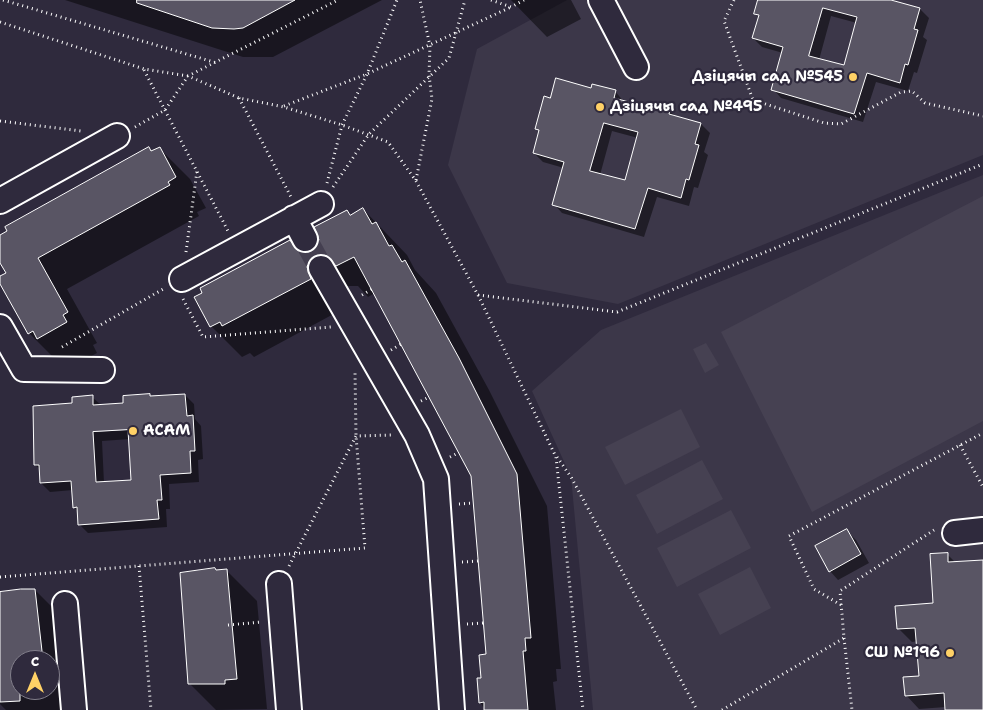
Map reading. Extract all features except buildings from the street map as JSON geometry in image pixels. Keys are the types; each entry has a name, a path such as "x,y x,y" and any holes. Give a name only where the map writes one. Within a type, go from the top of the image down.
{"lane":[{"path":"601,0 636,66"},
{"path":"0,201 117,136"},
{"path":"178,281 237,249 305,219"},
{"path":"321,268 416,435 436,479 452,710"},
{"path":"0,327 24,369 102,370"},
{"path":"946,531 983,530"},
{"path":"279,584 289,710"},
{"path":"65,604 74,710"}],"path":[{"path":"3,0 218,63 338,0"},
{"path":"305,219 342,125 368,74 397,0"},
{"path":"416,181 432,99 429,75 430,46 420,0"},
{"path":"305,219 369,134 449,58 465,0"},
{"path":"491,0 511,8"},
{"path":"284,106 368,74 511,8 524,0"},
{"path":"734,0 724,21 753,100 824,123 842,124 901,92 912,91 925,103 983,116"},
{"path":"0,22 144,69 188,76 239,98 284,106 388,142 416,181 478,295 556,457 571,477 698,710"},
{"path":"144,69 237,249"},
{"path":"239,98 305,219"},
{"path":"478,295 617,312 983,164"},
{"path":"197,171 178,281 203,337 354,326"},
{"path":"57,350 178,281"},
{"path":"0,577 365,548 356,436 354,362"},
{"path":"842,606 814,589 789,536 983,433"},
{"path":"356,436 416,435"},
{"path":"279,584 356,436"},
{"path":"960,445 983,487"},
{"path":"556,457 583,710"},
{"path":"852,710 840,591 946,531"},
{"path":"139,566 151,710"},
{"path":"228,625 282,621"},
{"path":"722,710 844,638"}],"shaded area":[{"name":"Дзіцячы сад №495","path":"567,0 983,0 983,155 618,304 507,283 448,165 477,49"},
{"path":"983,175 983,710 593,710 571,477 532,391 601,330"},
{"path":"983,196 983,421 812,512 721,332"},
{"path":"706,343 719,365 705,373 693,349"},
{"path":"681,409 700,447 625,485 605,447"},
{"path":"702,460 723,499 657,534 636,495"},
{"path":"731,510 751,548 677,587 657,548"},
{"path":"750,567 771,608 720,635 698,594"}],"tunnel":[{"path":"305,239 321,268"}],"place":[{"name":"Дзіцячы сад №545","path":"853,77"},
{"name":"Дзіцячы сад №495","path":"600,107"},
{"name":"АСАМ","path":"133,431"},
{"name":"СШ №196","path":"950,653"}]}
